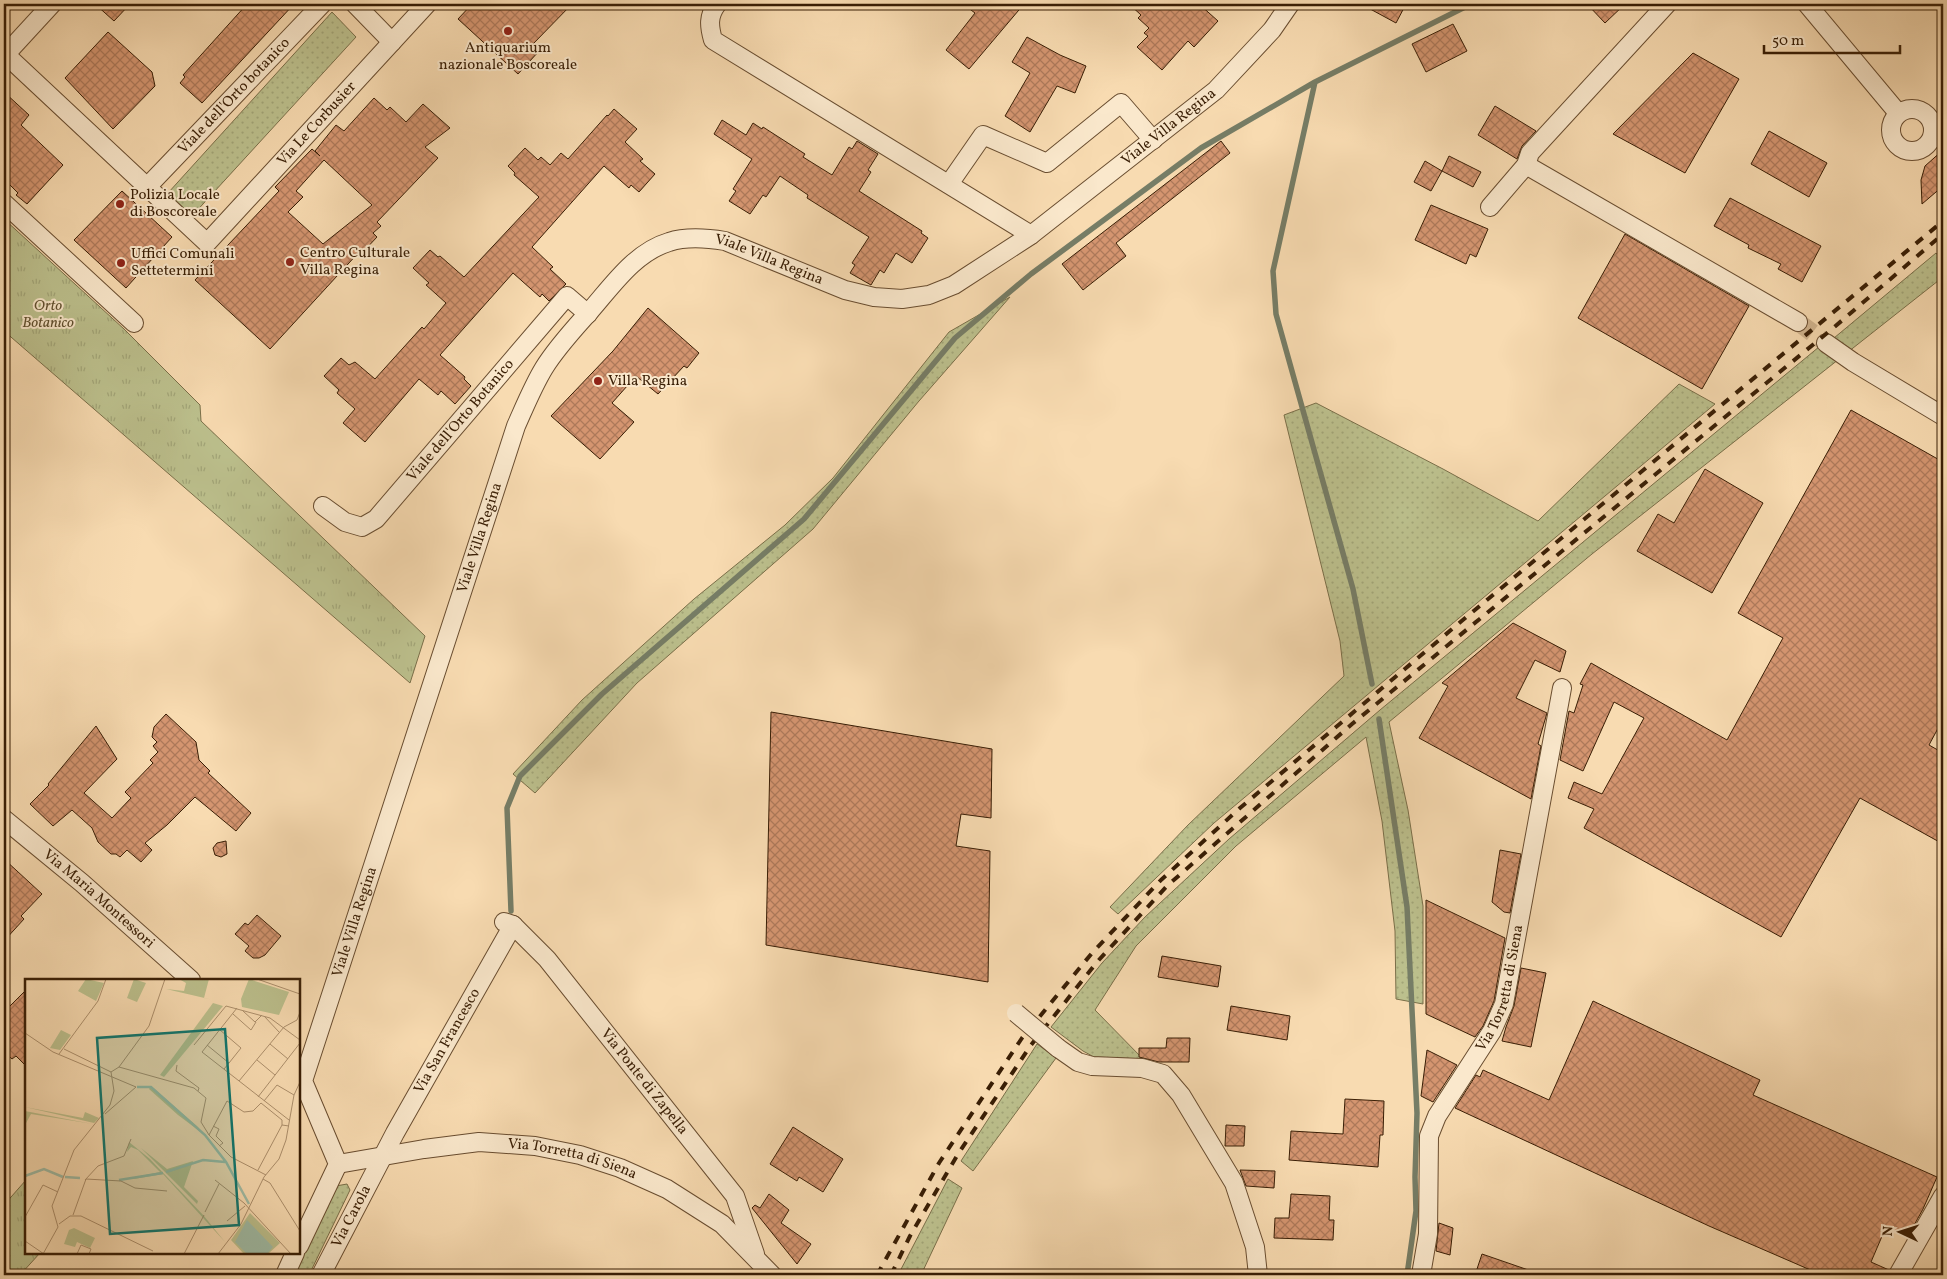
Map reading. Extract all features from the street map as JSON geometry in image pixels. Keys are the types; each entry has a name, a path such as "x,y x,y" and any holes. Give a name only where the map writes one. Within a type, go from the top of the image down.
{"street":[{"path":"52,4 5,54 147,186"},
{"name":"Viale dell'Orto botanico","path":"147,186 322,4"},
{"path":"355,4 392,42"},
{"name":"Via Le Corbusier","path":"147,186 207,243 427,4"},
{"path":"717,4 710,16 709,28 713,40 1031,234"},
{"name":"Viale Villa Regina","path":"338,1164 301,1079 516,426 544,368 560,346 634,262 653,248 669,242 707,238 725,241 845,290 874,297 902,299 929,295 954,285 1031,234 1216,90 1272,30 1290,4"},
{"path":"1490,207 1526,165 1530,153 1667,4"},
{"path":"1807,4 1898,113"},
{"path":"949,184 983,135 1047,163 1122,103 1153,140"},
{"path":"1526,165 1798,322"},
{"path":"4,203 134,323"},
{"name":"Viale dell'Orto Botanico","path":"324,506 344,522 362,526 376,519 567,296 588,314"},
{"path":"1826,343 1853,362 1943,416"},
{"name":"Via Torretta di Siena","path":"1421,1275 1428,1234 1429,1136 1437,1116 1492,1031 1504,1004 1562,688"},
{"name":"Via Maria Montessori","path":"4,819 82,883 190,979"},
{"name":"Via San Francesco","path":"382,1157 472,994 508,924"},
{"name":"Via Ponte di Zapella","path":"508,924 547,959 735,1196 757,1260"},
{"path":"1016,1013 1078,1062 1092,1066 1142,1068 1163,1074 1181,1094 1234,1183 1255,1247 1258,1275"},
{"name":"Via Torretta di Siena","path":"338,1164 424,1149 479,1142 536,1146 580,1155 620,1168 666,1189 722,1224 772,1275"},
{"name":"Via Carola","path":"321,1275 382,1157"},
{"path":"300,1244 338,1164"},
{"path":"1898,1275 1943,1196"},
{"path":"284,1275 294,1254"}],"green space":[{"path":"332,12 356,37 192,216 168,193"},
{"name":"Orto Botanico","path":"4,219 124,329 200,405 201,421 425,636 410,683 4,331"},
{"path":"1936,253 1941,259 1943,257 1943,277 1592,554 1389,722 1408,810 1423,906 1423,1004 1396,999 1395,931 1382,821 1366,737 1236,846 1136,946 1095,1010 1143,1059 1094,1057 1051,1027 1102,963 1145,917 1229,839 1380,710 1831,337 1834,338"},
{"path":"1010,297 919,401 813,529 637,683 535,793 513,774 582,700 694,599 785,525 833,478 949,332"},
{"path":"1679,384 1715,404 1214,823 1118,914 1110,907 1188,825 1344,676 1340,641 1284,415 1316,403 1538,521"},
{"path":"1037,1044 1056,1058 973,1171 961,1161"},
{"path":"948,1179 962,1188 921,1275 898,1275"},
{"path":"25,1181 25,1254 39,1254 20,1275 14,1275 4,1266 4,1205"},
{"path":"347,1184 350,1190 309,1275 293,1275 336,1186"}],"building":[{"path":"95,4 130,4 114,21"},
{"path":"247,4 294,4 202,103 180,83 185,77 183,75"},
{"name":"Antiquarium nazionale Boscoreale","path":"472,4 572,4 533,44 540,50 518,74 458,19"},
{"path":"963,4 1024,4 969,69 946,50 975,13"},
{"path":"1129,4 1199,4 1218,21 1194,47 1188,41 1162,70 1137,47 1148,36 1144,33 1149,28 1138,18 1141,15"},
{"path":"1361,4 1406,4 1396,23"},
{"path":"1587,4 1625,4 1605,23"},
{"path":"1453,24 1467,51 1426,72 1412,44"},
{"path":"108,32 152,72 155,86 113,129 65,78"},
{"path":"1027,37 1060,55 1086,66 1075,93 1057,86 1030,132 1005,116 1030,73 1012,62"},
{"path":"1693,53 1739,79 1685,173 1613,134"},
{"path":"4,92 29,115 21,125 63,165 27,204 16,195 18,193 4,179"},
{"path":"374,98 387,110 390,107 406,122 423,104 450,128 425,147 438,158 377,222 381,226 373,233 377,237 362,253 360,251 270,349 195,280 279,191 275,187 312,149 320,156 315,151 336,125 344,131","holes":["324,160 372,205 323,244 288,212 303,197 296,191"]},
{"path":"1495,106 1536,131 1522,146 1517,159 1478,135"},
{"path":"614,109 637,129 625,142 643,159 640,161 655,174 639,192 631,185 629,188 604,166 532,247 553,267 550,269 566,284 549,301 542,294 540,297 513,273 440,355 465,377 464,379 471,386 455,404 441,391 438,395 419,379 365,442 343,423 355,409 337,393 339,390 324,376 341,358 349,365 355,362 375,379 422,327 424,329 446,303 426,285 429,283 413,268 430,250 438,257 440,256 464,277 539,197 514,175 515,173 508,166 525,148 538,160 541,157 550,165 561,153 568,159"},
{"path":"722,120 746,135 753,123 762,129 763,127 805,154 803,157 832,175 849,147 852,149 857,141 878,154 868,170 871,172 859,191 922,231 921,233 928,238 912,263 896,253 884,273 880,270 871,285 850,273 855,265 852,263 869,237 807,198 808,195 780,176 766,197 763,195 750,214 729,201 736,191 733,189 752,159 714,134"},
{"path":"1769,131 1827,163 1809,197 1751,164"},
{"path":"1221,141 1230,153 1116,243 1126,256 1083,290 1062,264"},
{"path":"1943,150 1943,186 1922,204 1921,180 1925,166"},
{"path":"1449,156 1481,172 1473,187 1442,171"},
{"path":"1425,161 1442,171 1431,191 1414,182"},
{"path":"122,191 172,237 126,288 74,240"},
{"path":"1730,198 1821,246 1802,282 1778,269 1781,264 1748,248 1749,245 1714,226"},
{"path":"1431,205 1488,229 1476,257 1470,254 1466,264 1415,240"},
{"path":"1625,234 1749,306 1702,389 1578,318"},
{"name":"Villa Regina","path":"648,308 699,353 687,368 684,366 658,394 636,376 612,403 634,422 600,459 551,416 613,351"},
{"path":"1851,410 1943,462 1943,719 1929,745 1943,753 1943,844 1860,798 1781,937 1584,828 1594,809 1568,798 1574,782 1602,794 1644,718 1614,702 1583,771 1560,760 1569,711 1574,713 1583,685 1580,684 1591,663 1727,740 1783,638 1738,613"},
{"path":"1705,469 1763,503 1712,593 1637,551 1658,514 1674,523"},
{"path":"1513,623 1566,651 1560,672 1535,660 1516,698 1547,713 1538,744 1541,746 1531,799 1419,738 1448,686 1442,683"},
{"path":"771,712 992,749 991,818 961,814 956,846 990,851 988,982 766,945"},
{"path":"166,714 196,742 199,760 210,771 208,773 251,813 236,831 195,797 167,825 145,843 152,850 141,862 127,850 120,857 116,854 111,854 98,842 92,828 72,810 53,826 30,804 49,785 96,726 117,759 84,793 112,818 131,798 125,792 153,763 150,760 158,752 153,746 157,742 152,737 154,727"},
{"path":"226,841 227,854 221,857 215,855 213,848 217,843"},
{"path":"1500,850 1521,854 1510,913 1504,912 1492,902"},
{"path":"4,859 42,894 21,916 24,919 4,941"},
{"path":"1426,900 1505,938 1494,1001 1483,1026 1475,1037 1426,1014"},
{"path":"257,915 281,936 265,955 253,958 245,951 249,946 235,934 245,923 248,925"},
{"path":"1162,956 1221,966 1218,987 1158,977"},
{"path":"1521,968 1546,973 1531,1047 1502,1041 1514,1006"},
{"path":"25,991 25,1065 16,1056 12,1059 4,1052 4,1000 10,1006"},
{"path":"1593,1001 1760,1080 1753,1095 1937,1177 1923,1209 1907,1238 1886,1227 1871,1262 1889,1270 1887,1275 1822,1275 1709,1226 1455,1108 1476,1075 1480,1077 1483,1070 1549,1100"},
{"path":"1231,1006 1290,1016 1287,1040 1227,1030"},
{"path":"1167,1038 1190,1038 1189,1062 1159,1062 1139,1057 1139,1048 1166,1048"},
{"path":"1427,1050 1457,1065 1433,1102 1421,1096"},
{"path":"1345,1099 1384,1101 1383,1135 1380,1135 1378,1167 1289,1160 1291,1131 1343,1134"},
{"path":"1226,1125 1245,1126 1244,1146 1225,1146"},
{"path":"793,1127 843,1159 823,1192 799,1177 797,1181 770,1164"},
{"path":"1240,1170 1275,1171 1274,1188 1246,1186"},
{"path":"769,1194 789,1210 781,1223 811,1244 797,1264 752,1208 755,1205 760,1208"},
{"path":"1291,1194 1330,1196 1329,1220 1334,1220 1333,1240 1274,1238 1275,1218 1289,1218"},
{"path":"1439,1223 1453,1228 1450,1255 1436,1251"},
{"path":"1482,1254 1537,1273 1536,1275 1475,1275"}],"waterway":[{"path":"511,911 507,808 520,776 602,694 804,519 955,338 1031,274 1201,148 1315,82 1471,4"},
{"path":"1315,82 1273,271 1276,314 1353,589 1372,684"},
{"path":"1379,719 1407,907 1417,1113 1416,1211 1407,1275"}],"tunnel":[{"path":"1798,322 1826,343"}],"railway":[{"path":"877,1275 939,1163 1022,1038 1092,953 1161,880 1240,808 1464,619 1943,221"},
{"path":"891,1275 910,1236 958,1154 1031,1045 1097,962 1167,886 1352,724 1832,329 1943,234"}],"place":[{"name":"Antiquarium nazionale Boscoreale","path":"508,31"},
{"name":"Polizia Locale di Boscoreale","path":"120,204"},
{"name":"Centro Culturale Villa Regina","path":"290,262"},
{"name":"Uffici Comunali Settetermini","path":"121,263"},
{"name":"Villa Regina","path":"598,381"}]}
